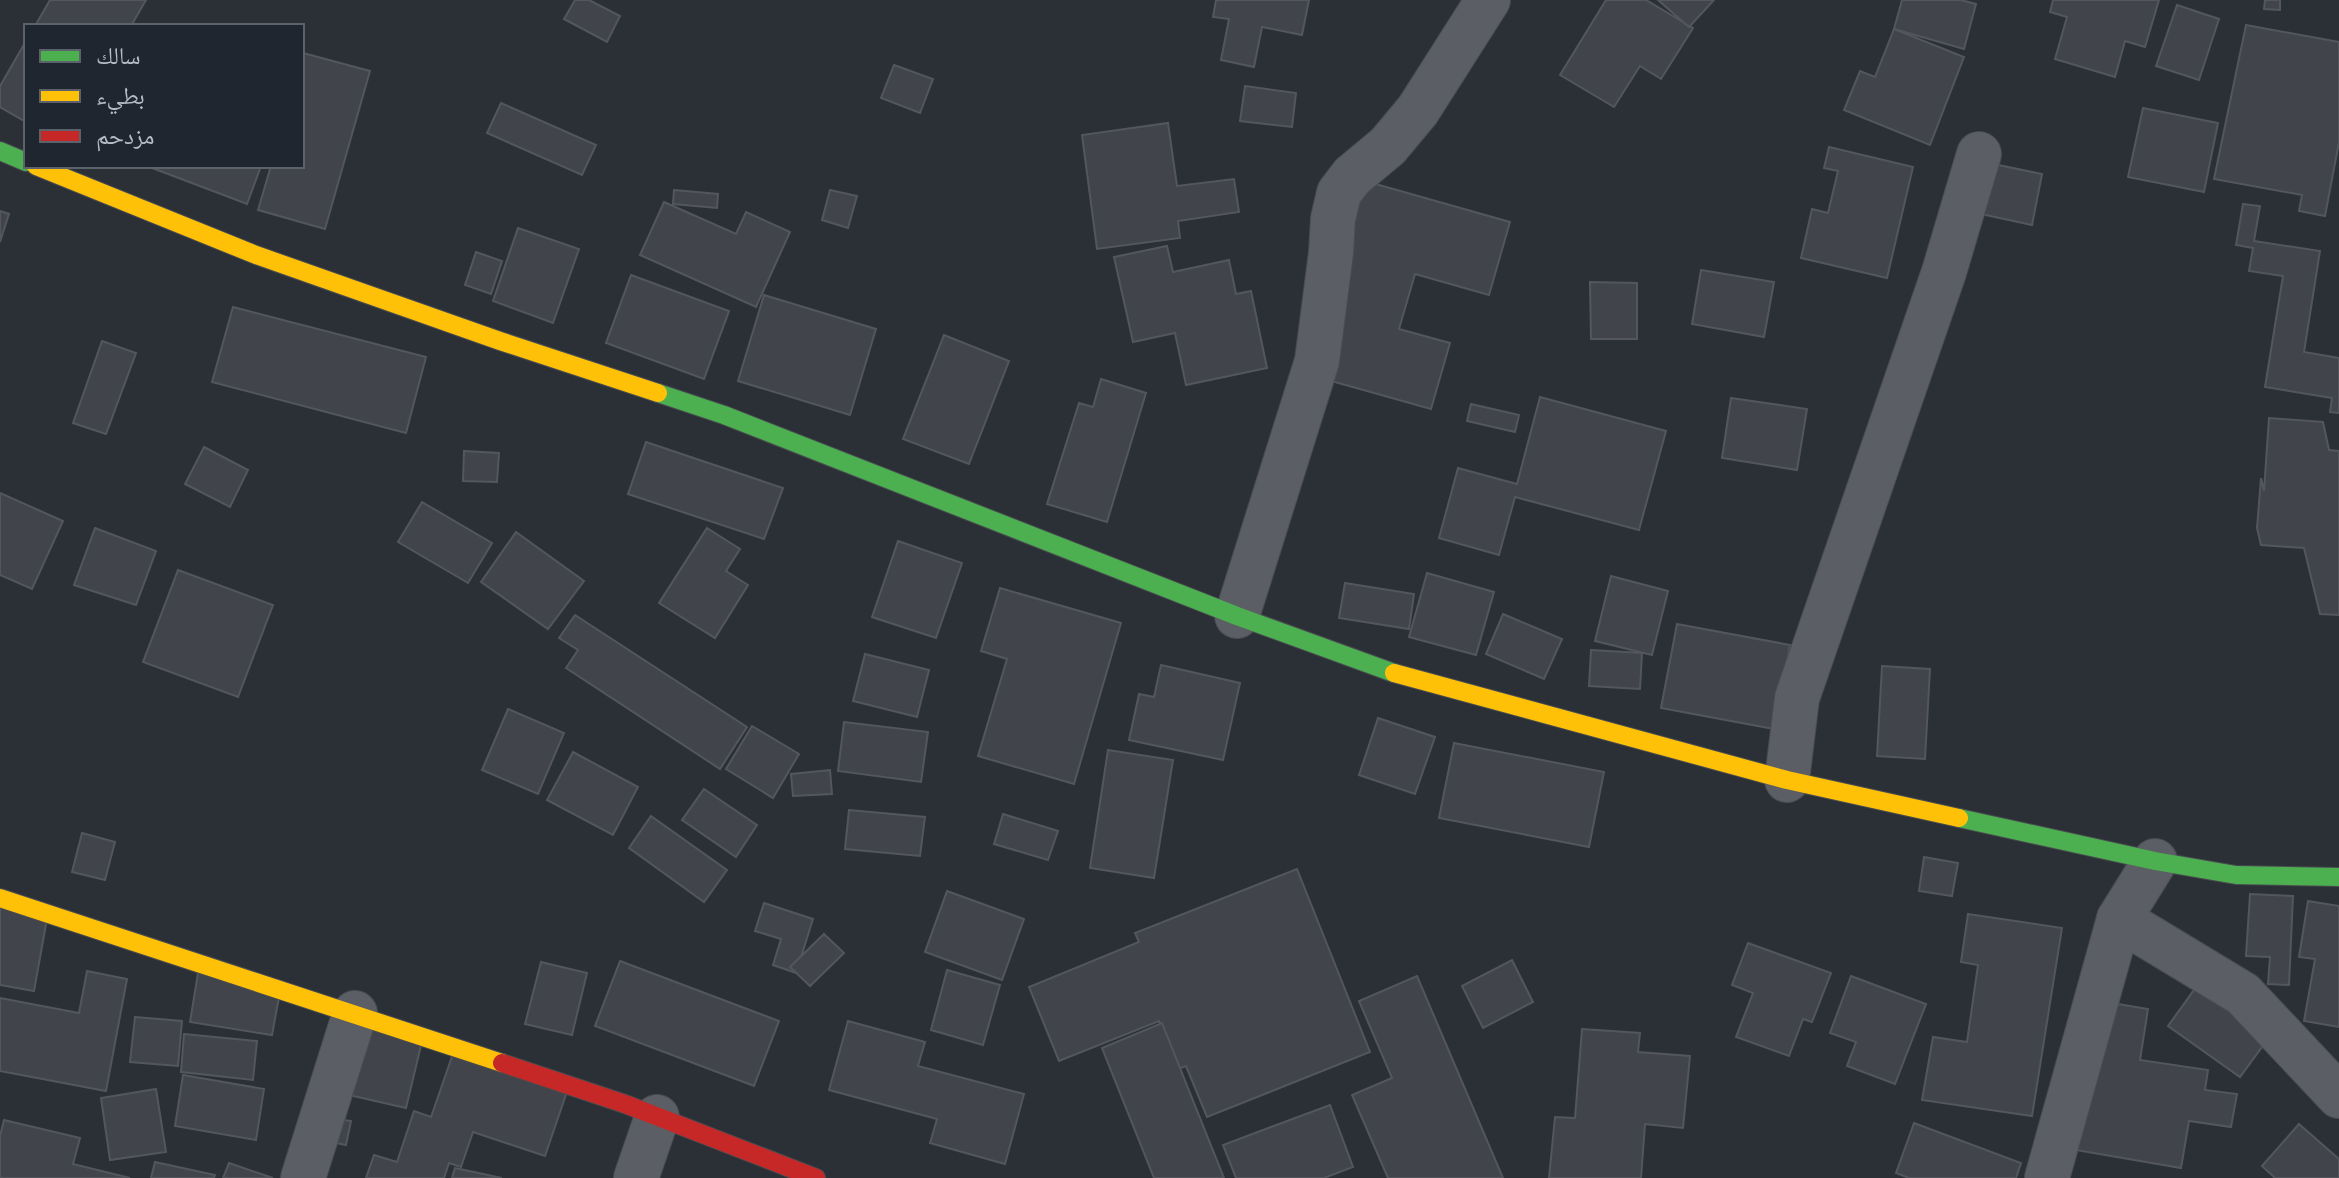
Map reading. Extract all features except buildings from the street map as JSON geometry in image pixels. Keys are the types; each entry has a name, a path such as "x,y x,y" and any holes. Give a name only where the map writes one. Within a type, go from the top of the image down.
{"main road":[{"path":"0,151 24,161"},
{"path":"41,168 256,255 500,341 724,415 1237,616 1401,676 1787,780 2155,861 2236,875 2339,877"},
{"path":"0,898 355,1013 657,1117 816,1178"}],"street":[{"path":"1237,616 1317,361 1333,219 1339,193 1352,176 1388,146 1418,110 1488,0"},
{"path":"1787,780 1797,698 1944,272 1979,154"},
{"path":"2047,1178 2119,919 2155,861"},
{"path":"2119,919 2243,994 2339,1096"},
{"path":"303,1178 355,1013"},
{"path":"636,1178 657,1117"}],"traffic: fast":[{"path":"0,151 24,161"},
{"path":"658,393 724,415 1237,616 1394,673"},
{"path":"1959,818 2155,861 2236,875 2339,877"}],"traffic: slow":[{"path":"41,168 256,255 658,393"},
{"path":"1394,673 1787,780 1959,818"},
{"path":"0,898 502,1063"}],"traffic: jam":[{"path":"502,1063 625,1104 816,1178"}]}
